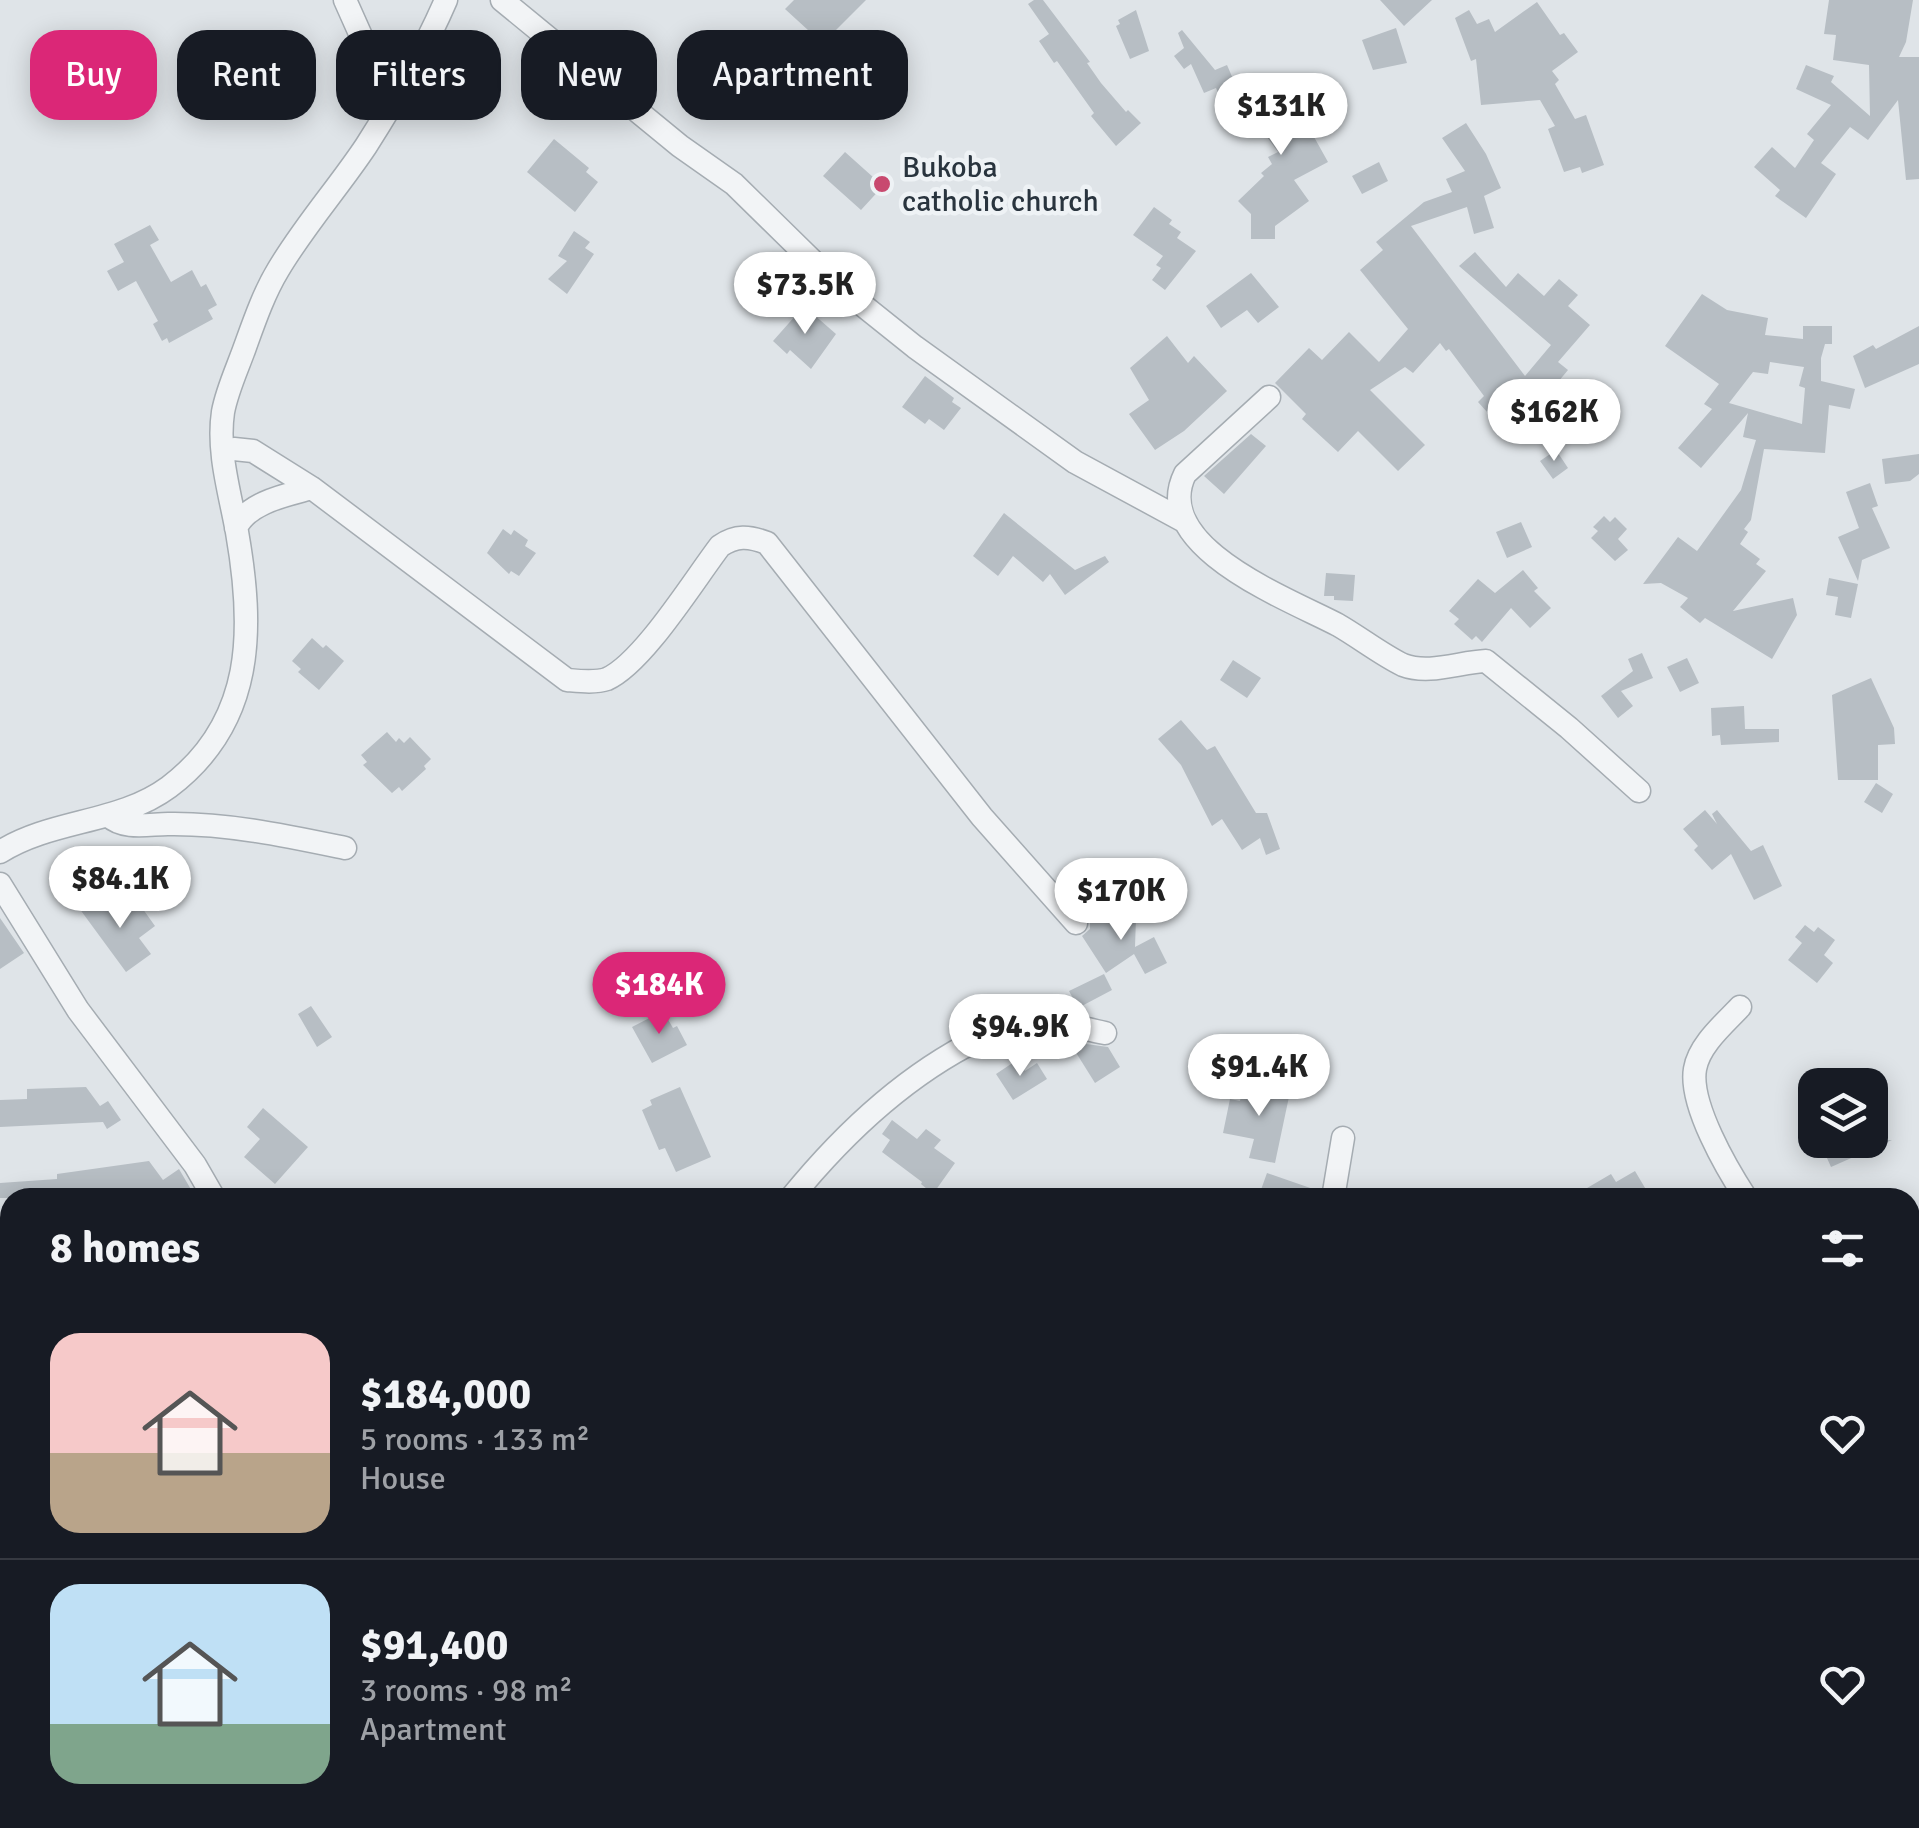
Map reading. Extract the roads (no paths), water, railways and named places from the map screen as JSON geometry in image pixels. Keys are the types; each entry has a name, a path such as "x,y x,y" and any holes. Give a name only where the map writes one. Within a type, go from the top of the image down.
{"street":[{"path":"345,0 358,30"},
{"path":"432,30 446,0"},
{"path":"502,0 680,146 734,184 835,283 915,347 1075,462 1184,521 1238,576 1334,623 1405,666 1447,668 1486,661 1639,791"},
{"path":"0,852 29,838 137,806 168,788 202,757 233,710 246,646 244,585 224,452 224,412 246,342 276,272 382,120"},
{"path":"1184,521 1180,491 1186,474 1269,397"},
{"path":"224,452 253,451 312,488 567,680 606,679 623,667 656,633 720,546 730,539 752,536 767,544 971,803 1076,923"},
{"path":"236,528 240,518 254,508 312,488"},
{"path":"109,816 130,825 232,828 344,848"},
{"path":"0,884 78,1010 208,1188"},
{"path":"1739,1188 1694,1090 1695,1066 1702,1053 1740,1007"},
{"path":"798,1188 893,1091 920,1071 970,1044 1022,1020 1051,1021 1105,1033"},
{"path":"1334,1188 1342,1138"}],"place":[{"name":"Bukoba catholic church","path":"882,184"}]}
